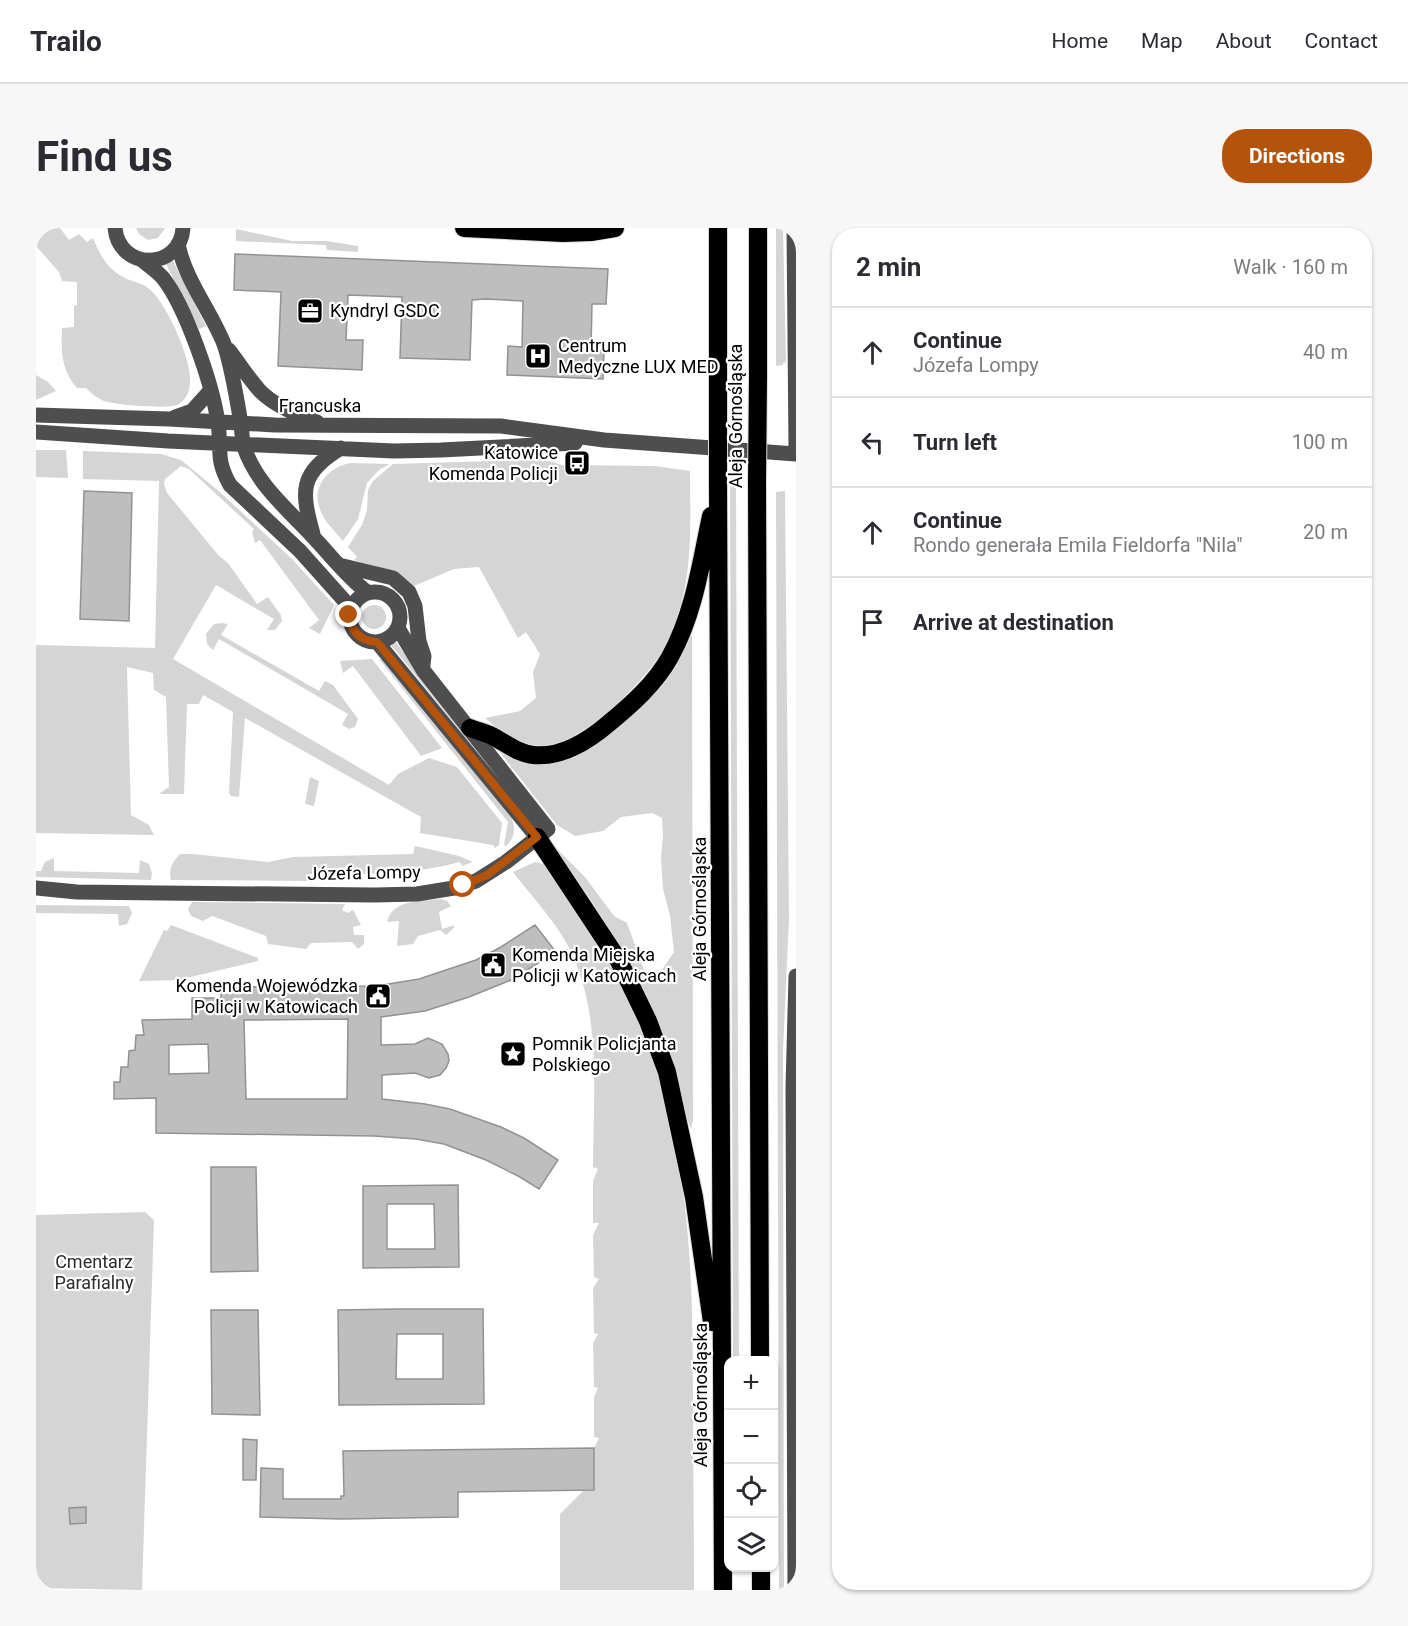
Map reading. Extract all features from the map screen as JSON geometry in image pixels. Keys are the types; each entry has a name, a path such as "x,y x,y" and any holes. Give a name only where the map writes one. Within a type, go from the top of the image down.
{"highway":[{"path":"464,228 563,233 615,228"},
{"name":"Aleja Górnośląska","path":"718,228 723,1590"},
{"name":"Aleja Górnośląska","path":"758,228 760,1356"},
{"path":"470,728 490,735 522,753 549,754 571,747 593,736 633,702 669,658 681,633 695,589 718,483"},
{"path":"537,837 619,961 648,1021 667,1072 694,1197 722,1386"},
{"path":"761,1572 761,1590"}],"street":[{"path":"116,228 118,240 123,249 142,260 162,278 186,321 210,391 218,423 219,458 222,471 230,485 300,551 351,608"},
{"path":"142,260 152,261 171,253 178,244 183,228"},
{"path":"794,228 796,448"},
{"path":"178,244 184,263 223,344 229,362 243,444 262,482 278,502 314,537 349,579 367,592 383,593 391,597 399,611 398,628 423,670 548,829 537,837 377,642"},
{"path":"223,344 259,390 269,399 283,408 323,425"},
{"path":"169,419 192,411 210,391"},
{"name":"Francuska","path":"36,415 169,419 241,424 501,426 604,440 796,454"},
{"name":"Francuska","path":"36,432 219,443 441,450 604,440"},
{"path":"314,537 308,513 306,485 319,462 341,448"},
{"path":"339,565 393,578 409,592 415,606 418,640 424,657 423,670"},
{"path":"367,592 354,601 351,608 350,623 358,637 377,642 389,638 398,628"},
{"name":"Józefa Lompy","path":"36,888 77,892 417,894 454,888 476,880 506,862 537,837"},
{"path":"795,1590 793,1088 796,976"},
{"path":"793,1088 796,1071"}],"green space":[{"path":"36,228 60,228 69,240 79,234 87,242 93,238 102,257 115,272 146,286 155,295 170,318 187,360 190,385 183,401 177,405 163,407 119,404 101,400 86,388 77,388 63,360 62,328 74,327 77,282 62,281 59,272 36,246"},
{"path":"136,228 165,228 158,238 148,240 139,234"},
{"path":"776,228 783,228 786,362 776,366"},
{"path":"236,229 292,241 326,241 358,246 358,252 327,250 326,245 236,241"},
{"path":"172,259 206,326 199,329 165,262"},
{"path":"36,375 48,382 56,391 36,400"},
{"path":"36,450 66,450 68,478 36,477"},
{"path":"83,451 161,454 181,460 221,493 292,559 334,605 320,634 309,628 319,620 260,540 255,543 252,532 254,529 189,469 181,466 165,479 167,493 219,556 228,563 257,604 268,597 281,615 282,621 275,630 267,630 274,619 216,585 173,659 389,785 398,774 429,758 457,767 502,823 499,845 495,848 493,845 420,833 421,817 245,718 239,797 231,796 229,793 233,712 203,695 199,704 187,704 184,794 159,794 169,787 166,697 154,690 153,673 127,667 131,815 149,825 154,835 36,833 36,645 155,648 159,481 83,479"},
{"path":"549,461 562,465 655,466 690,471 690,540 687,574 678,614 665,646 648,671 618,703 600,718 563,741 544,746 527,745 515,740 485,718 520,711 536,698 533,672 540,654 526,632 518,638 479,567 454,569 414,586 399,575 354,560 357,557 348,547 362,525 367,510 368,490 373,481 393,464"},
{"path":"351,463 390,464 379,470 367,483 358,519 343,541 323,516 319,506 318,490 330,472"},
{"path":"730,478 736,478 739,1356 733,1356"},
{"path":"785,491 789,919 783,1050 784,1590 779,1590 776,492"},
{"path":"374,605 379,606 385,612 385,622 379,628 374,629 369,628 363,622 362,617 363,612 369,606"},
{"path":"214,624 228,624 221,635 319,691 325,681 333,685 358,719 355,727 349,729 342,725 348,714 219,639 213,650 207,644 206,634"},
{"path":"692,636 693,1120 691,1129 668,1049 638,979 597,910 551,843 585,877 614,916 627,923 647,978 657,977 674,952 670,916 663,889 662,818 652,813 621,817 603,831 575,836 557,825 498,750 527,760 541,761 570,756 597,743 610,734"},
{"path":"396,642 412,664 528,816 391,645"},
{"path":"372,659 442,748 421,756 353,666 343,673 340,661"},
{"path":"379,659 384,659 512,819 514,834 506,846 504,845 508,822"},
{"path":"310,777 319,781 314,806 305,804"},
{"path":"415,846 459,856 473,862 462,866 460,862 403,872 309,874 308,881 171,880 170,876 175,859 180,854 268,862 293,857 413,854"},
{"path":"54,858 54,871 139,873 140,860 149,864 152,873 151,880 36,877 36,871 41,871 45,862"},
{"path":"535,862 547,865 594,937 635,1013 653,1059 678,1154 685,1203 692,1301 694,1590 560,1590 560,1514 584,1490 594,1490 594,1448 599,1438 594,1437 594,1397 598,1388 594,1387 593,1343 598,1334 594,1333 593,1288 599,1279 594,1277 593,1235 599,1223 593,1223 593,1181 598,1169 593,1167 592,1032 582,979 567,943 513,872"},
{"path":"441,899 447,901 451,906 439,912 442,929 455,925 452,930 446,935 440,930 418,936 413,944 397,946 399,921 387,922 390,914 401,905"},
{"path":"192,902 345,904 342,910 348,913 353,910 361,925 353,927 354,935 364,935 364,944 358,949 352,942 311,943 306,949 268,944 266,936 212,916 203,921 191,916 188,909"},
{"path":"36,905 129,906 132,913 127,924 119,926 118,914 36,913"},
{"path":"171,925 258,958 258,961 178,980 139,981 164,930 167,931"},
{"name":"Cmentarz Parafialny","path":"145,1212 154,1220 142,1590 36,1588 36,1215"}],"building":[{"path":"235,254 608,269 606,304 592,304 591,350 604,350 603,379 507,375 508,346 522,347 523,301 486,299 472,300 470,360 400,358 402,297 348,295 346,340 363,340 362,370 278,366 281,292 234,290"},
{"path":"84,491 132,493 129,621 80,619"},
{"path":"535,925 556,952 511,980 469,997 425,1011 381,1017 381,1045 415,1044 428,1038 442,1044 449,1061 440,1075 429,1078 415,1073 382,1075 382,1099 450,1109 501,1127 524,1138 558,1160 539,1189 486,1160 444,1144 416,1139 374,1136 156,1133 156,1098 114,1099 114,1082 120,1082 121,1067 128,1067 129,1051 135,1050 136,1035 144,1035 142,1020 192,1019 192,998 221,998 221,987 376,986 419,979 476,960","holes":["348,1019 347,1099 246,1099 244,1020","208,1044 209,1073 169,1074 169,1045"]},
{"path":"211,1167 256,1167 258,1271 211,1272"},
{"path":"458,1185 459,1267 363,1268 363,1186","holes":["387,1204 434,1204 435,1249 387,1249"]},
{"path":"483,1309 484,1404 339,1405 338,1310","holes":["397,1334 443,1334 443,1379 396,1379"]},
{"path":"211,1310 258,1310 260,1415 212,1414"},
{"path":"243,1439 257,1440 256,1480 243,1480"},
{"path":"594,1448 594,1490 458,1492 458,1517 341,1519 260,1517 261,1468 283,1469 283,1499 341,1499 341,1496 344,1496 343,1451"},
{"path":"86,1507 86,1523 70,1524 69,1508"}],"place":[{"name":"Kyndryl GSDC","path":"310,311"},
{"name":"Centrum Medyczne LUX MED","path":"538,356"},
{"name":"Katowice Komenda Policji","path":"577,463"},
{"name":"Komenda Miejska Policji w Katowicach","path":"493,965"},
{"name":"Komenda Wojewódzka Policji w Katowicach","path":"378,996"},
{"name":"Pomnik Policjanta Polskiego","path":"513,1054"}],"route":[{"path":"349,615 353,631 358,637 377,642 537,837 487,875 463,885"}]}
